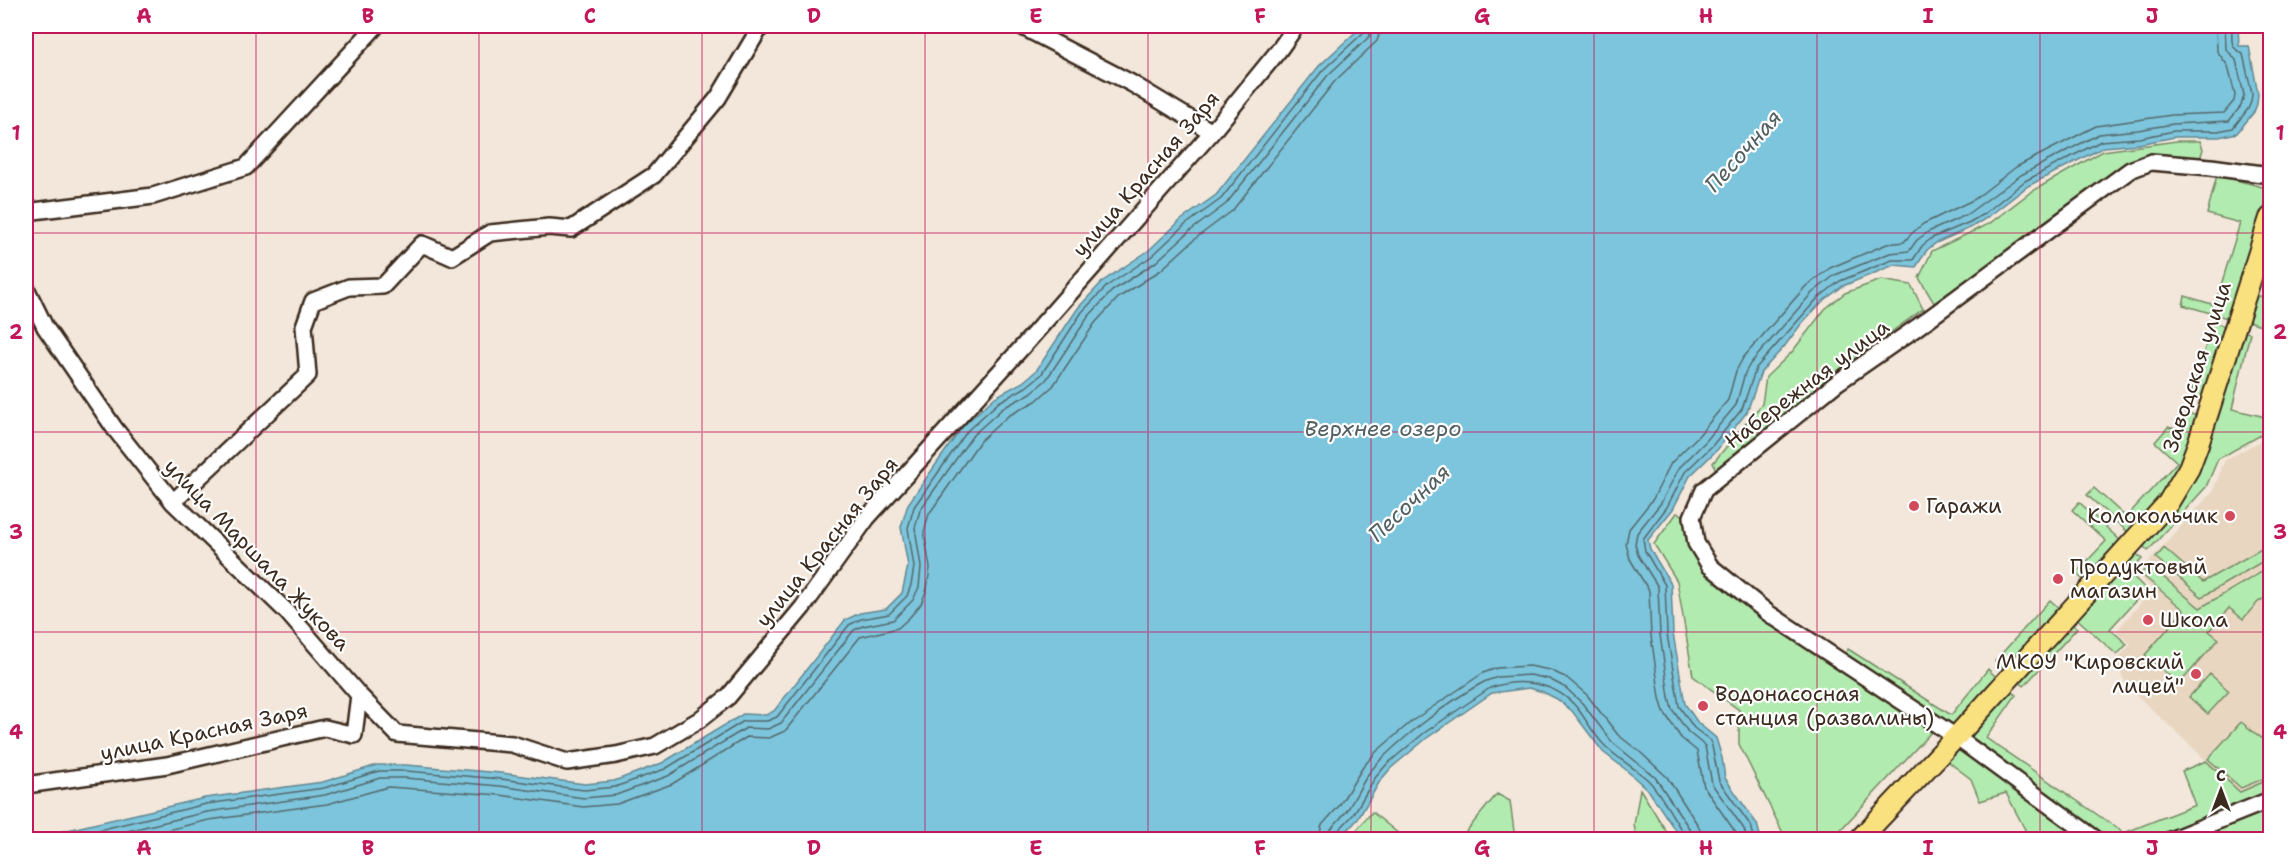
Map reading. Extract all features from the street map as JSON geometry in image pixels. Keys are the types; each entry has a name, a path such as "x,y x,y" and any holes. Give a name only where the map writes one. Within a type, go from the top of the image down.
{"main road":[{"name":"Заводская улица","path":"1859,840 1956,737 2168,503 2189,468 2199,444 2271,218"}],"street":[{"path":"26,212 153,196 246,167 376,26"},
{"path":"173,502 308,375 304,326 313,301 349,286 383,286 422,244 452,257 490,233 549,227 572,229 654,175 718,98 761,26"},
{"path":"1021,26 1131,83 1212,132"},
{"name":"улица Красная Заря","path":"359,694 397,734 512,744 567,762 616,755 655,746 699,720 728,697 803,607 867,518 1212,132 1296,26"},
{"name":"Набережная улица","path":"2097,840 1956,737 1768,613 1710,566 1696,543 1692,517 1704,490 1838,382 1916,328 2130,171 2151,162 2271,175"},
{"name":"улица Маршала Жукова","path":"26,288 45,327 109,420 173,502 287,612 359,694"},
{"name":"улица Красная Заря","path":"26,785 168,765 325,728 354,735 359,694"},
{"path":"2170,840 2271,800"}],"shaded area":[{"name":"МКОУ \"Кировский лицей\"","path":"2270,436 2270,778 2240,792 2127,686 2115,662 2131,644 2116,631 2153,589 2137,575 2213,491 2225,460"}],"green space":[{"path":"2177,141 2200,141 2203,149 2200,159 2127,166 1934,303 1919,278 1932,251 1990,223 2031,192 2103,151"},
{"path":"2217,175 2270,189 2231,319 2183,305 2185,296 2215,305 2240,223 2207,214"},
{"path":"1881,280 1911,285 1923,309 1833,374 1720,469 1715,468 1713,463 1762,404 1766,377 1792,352 1825,309 1845,293"},
{"path":"2253,294 2270,299 2270,328 2245,320"},
{"path":"2213,322 2228,327 2205,402 2190,397"},
{"path":"2239,330 2250,333 2232,409 2265,417 2270,430 2218,459 2206,487 2148,551 2140,543 2173,506"},
{"path":"2186,413 2199,416 2184,464 2164,499 2131,535 2087,495 2094,488 2126,517 2177,462 2155,442 2168,427 2180,430"},
{"path":"2079,502 2123,543 2086,583 2076,573 2106,541 2072,510"},
{"path":"1677,513 1686,516 1691,546 1933,730 1832,839 1786,839 1739,744 1739,710 1693,676 1677,581 1654,544"},
{"path":"2270,544 2270,557 2202,597 2156,558 2164,548 2203,582"},
{"path":"2133,551 2142,559 2129,573 2146,589 2110,629 2127,644 2117,655 2074,616"},
{"path":"2149,565 2200,608 2270,567 2270,595 2258,602 2243,619 2229,608 2209,631 2219,639 2179,684 2145,655 2184,610 2141,574"},
{"path":"2050,600 2060,609 2005,670 1995,661"},
{"path":"2068,621 2077,628 2024,686 2016,679"},
{"path":"1848,649 1951,715 1988,669 1998,679 1955,729 1844,656"},
{"path":"2210,674 2229,691 2208,714 2189,697"},
{"path":"2008,689 2016,695 1986,738 2124,833 2195,805 2182,771 2206,761 2240,792 2270,779 2270,839 2030,839 2006,793 1980,801 1971,779 1946,760"},
{"path":"2241,722 2268,743 2270,742 2270,776 2241,788 2208,759"},
{"path":"1640,789 1671,839 1637,839 1634,825"},
{"path":"1497,794 1510,801 1515,839 1460,839"},
{"path":"1372,812 1405,839 1349,839"}],"water":[{"name":"Верхнее озеро","path":"1362,26 2238,26 2239,46 2249,46 2258,94 2257,104 2254,112 2237,133 2219,137 2175,137 2139,144 2104,147 2028,186 1972,227 1936,243 1927,250 1916,267 1894,265 1843,286 1822,302 1761,372 1747,412 1717,450 1690,476 1673,509 1648,540 1650,549 1671,584 1673,633 1685,704 1698,723 1716,738 1725,778 1757,824 1761,839 1681,839 1649,791 1603,752 1572,711 1557,699 1529,688 1492,693 1427,738 1391,768 1380,781 1358,819 1339,839 29,839 205,798 323,782 377,765 406,765 501,773 585,784 614,781 662,763 743,714 766,715 774,711 845,620 860,613 886,609 902,593 908,566 901,527 908,504 963,426 995,397 1023,382 1036,371 1078,308 1103,281 1148,251 1181,220 1216,195 1319,66"}],"place":[{"name":"Гаражи","path":"1914,506"},
{"name":"Колокольчик","path":"2230,516"},
{"name":"Продуктовый магазин","path":"2058,579"},
{"name":"Школа","path":"2148,620"},
{"name":"МКОУ \"Кировский лицей\"","path":"2196,674"},
{"name":"Водонасосная станция (развалины)","path":"1703,706"}],"water label":[{"name":"Песочная","path":"1743,151"},
{"name":"Песочная","path":"1409,503"}]}
